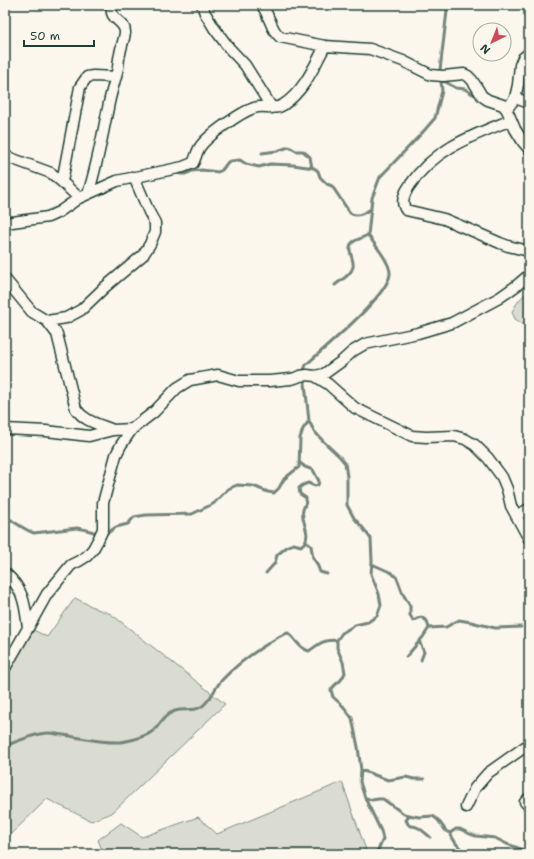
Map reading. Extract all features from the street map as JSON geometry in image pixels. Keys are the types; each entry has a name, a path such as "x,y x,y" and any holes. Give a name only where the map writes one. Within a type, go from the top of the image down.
{"street":[{"path":"84,196 101,144 125,32 124,27 112,15 112,5"},
{"path":"202,5 214,28 229,48 245,65 272,108"},
{"path":"262,5 272,27 280,37 325,46 370,49 402,61 431,75 444,76 464,74 468,76 482,96 488,100 504,105 515,129 529,149"},
{"path":"5,223 48,216 59,212 84,196 117,181 183,167 193,163 200,147 208,138 242,114 254,108 278,108 284,105 303,86 308,76 314,69 315,64 325,46"},
{"path":"507,109 515,98 520,65 523,58 529,53"},
{"path":"62,182 80,87 87,77 116,76"},
{"path":"515,98 529,103"},
{"path":"511,120 450,146 426,165 408,188 403,200 403,206 406,210 444,219 504,245 529,251"},
{"path":"5,156 51,174 84,196"},
{"path":"47,321 66,318 81,310 105,287 143,255 150,244 155,232 155,223 134,177"},
{"path":"5,668 47,594 71,565 87,556 98,540 103,529 103,503 116,455 121,446 132,429 154,412 177,388 190,380 218,375 239,381 270,381 324,374 353,351 365,344 418,333 452,323 499,298 529,275"},
{"path":"5,279 32,312 47,321 57,334 76,409 80,415 85,419 114,430"},
{"path":"315,376 328,384 355,408 412,436 454,436 465,439 475,445 488,458 502,477 507,489 511,506 529,539"},
{"path":"5,428 89,436 114,430 132,429"},
{"path":"517,515 529,509"},
{"path":"5,573 14,581 21,592 25,604 28,628"},
{"path":"466,807 475,788 488,773 529,744"},
{"path":"529,798 525,802 529,806"}],"shaded area":[{"path":"529,292 529,328 515,319 512,312 519,300"},
{"path":"75,598 111,614 225,704 112,813 91,821 47,799 5,840 5,663 28,627 47,637"},
{"path":"342,782 366,850 357,854 104,854 98,840 121,823 142,837 198,817 217,834"}],"waterway":[{"path":"372,854 378,850 383,839 381,831 365,798 360,782 361,770 352,718 343,706 333,697 331,690 341,680 345,673 343,662 337,648 337,640 342,633 355,625 368,622 377,616 381,605 379,594 371,574 371,539 354,518 347,505 347,477 345,463 314,431 309,421 303,372 306,365 340,335 379,295 387,284 390,270 382,254 368,235 372,198 380,177 435,118 442,91 440,70 447,11 446,5"},
{"path":"442,80 456,88 465,89 478,96"},
{"path":"262,153 277,151 289,147 296,151 303,151 310,157 312,168"},
{"path":"174,172 181,174 202,170 218,172 222,170 228,162 240,160 246,164 259,167 270,164 314,168 318,171 320,177 327,184 332,186 350,213 358,215 371,209"},
{"path":"335,285 352,270 353,264 350,251 351,245 354,241 368,235"},
{"path":"5,516 34,533 77,528 103,535 116,527 128,524 134,517 146,515 192,514 213,504 228,489 237,485 253,486 274,493 284,479 299,467 300,438 303,429 309,421"},
{"path":"266,573 275,563 277,555 288,546 294,544 301,546 307,538 302,514 306,498 300,494 299,488 308,483 315,486 318,485 319,481 313,470 305,467 299,462"},
{"path":"306,541 311,546 313,558 320,572 327,574"},
{"path":"372,564 392,573 397,578 403,594 410,606 410,615 413,621 421,617 427,621 429,628 406,657"},
{"path":"429,628 446,627 459,620 495,628 521,627"},
{"path":"5,746 43,733 107,742 129,741 147,735 153,731 165,717 175,711 201,707 227,674 252,654 282,635 288,633 302,648 309,651 322,642 337,640"},
{"path":"419,641 424,652 421,660"},
{"path":"361,770 388,780 406,777 424,779"},
{"path":"366,798 372,800 383,799 404,814 419,817 433,816 446,831 450,833 456,829 460,829 476,836 495,838 529,852"},
{"path":"406,815 408,818 406,820 410,826 418,828 430,837"},
{"path":"450,833 457,845 467,854"}]}
